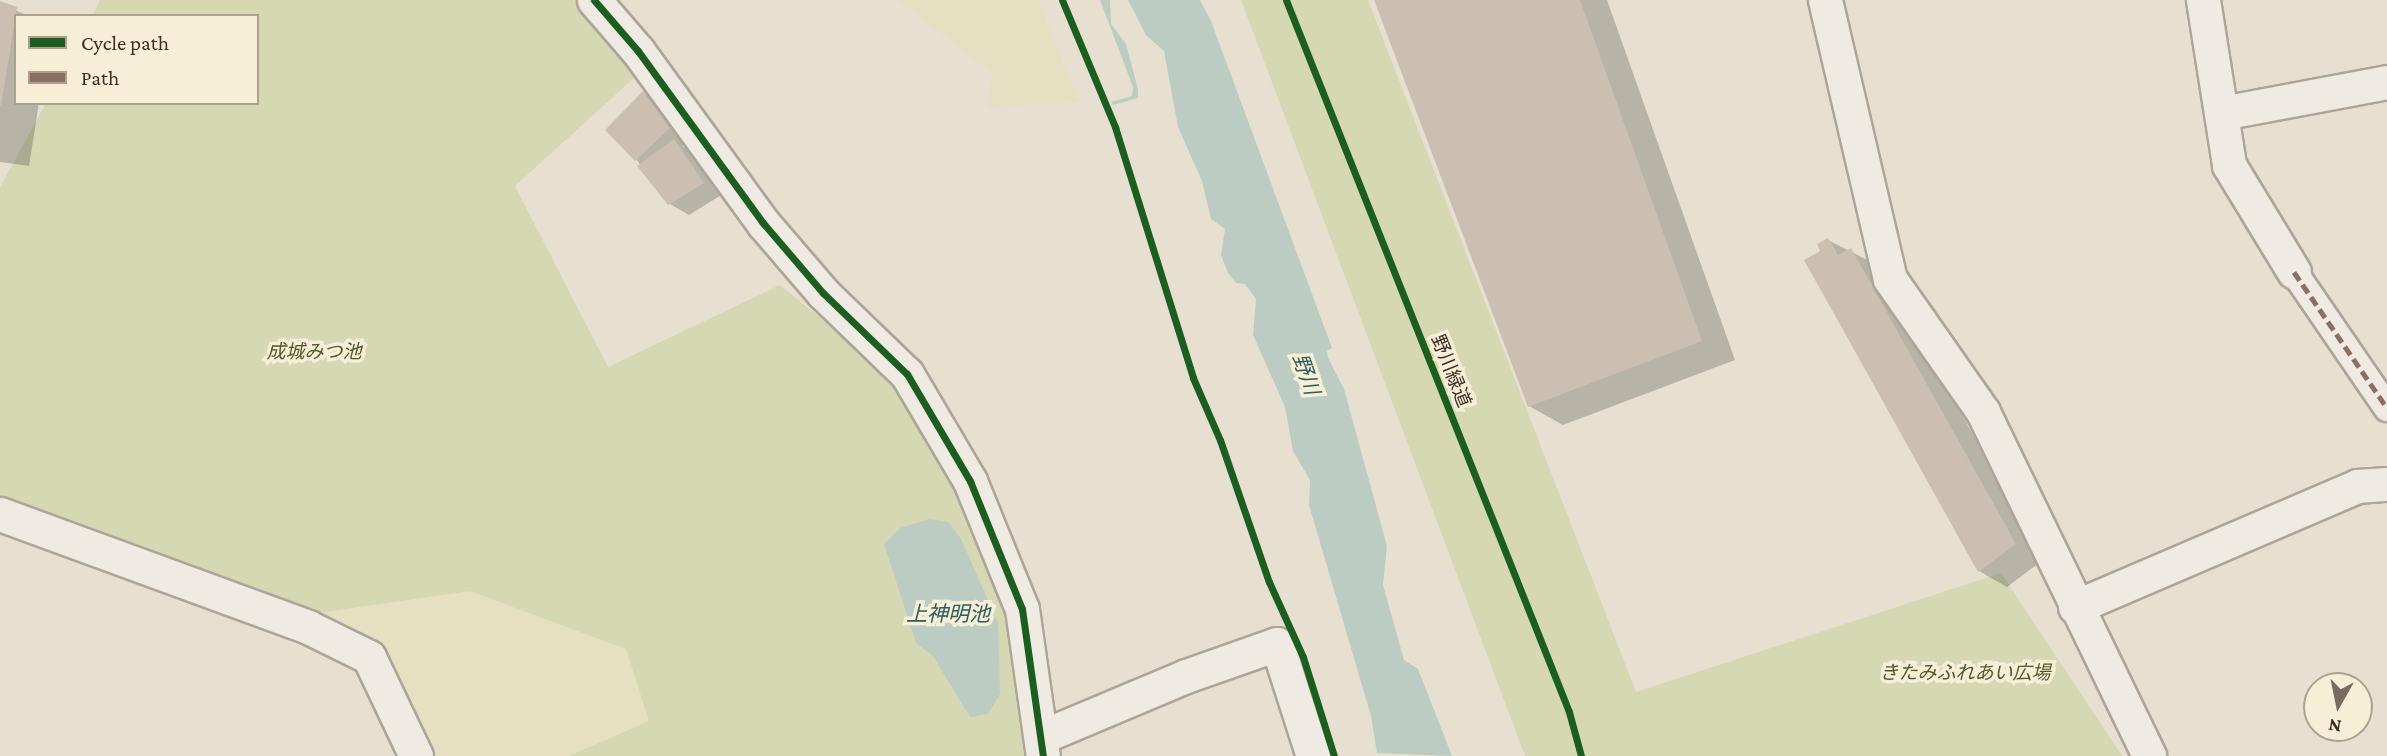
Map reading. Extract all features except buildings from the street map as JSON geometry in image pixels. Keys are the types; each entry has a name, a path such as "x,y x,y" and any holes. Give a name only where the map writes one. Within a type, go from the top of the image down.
{"street":[{"path":"594,0 638,51 764,223 823,293 907,374 970,481 1022,609 1042,746 1186,676 1277,644 1313,756"},
{"path":"1825,0 1890,279 1983,412 2149,756"},
{"path":"2203,0 2230,164 2294,272 2387,408"},
{"path":"2222,113 2387,82"},
{"path":"2075,607 2357,486 2387,484"},
{"path":"0,513 308,627 369,657 416,756"}],"shaded area":[{"path":"898,0 1038,0 1079,102 988,107 992,73"},
{"path":"470,591 626,649 649,721 569,756 416,756 369,657 284,618"}],"green space":[{"name":"成城みつ池","path":"100,0 574,0 635,77 515,186 608,367 780,285 919,398 986,501 1046,756 569,756 649,721 626,649 470,591 284,618 0,502 0,187 45,105 259,105 259,14 93,14"},
{"name":"きたみふれあい広場","path":"1241,0 1368,0 1636,692 2001,573 2122,756 1525,756"}],"water":[{"path":"1100,0 1110,0 1111,24 1126,44 1138,89 1138,98 1113,105 1111,102 1132,96 1133,87"},
{"name":"野川","path":"1128,0 1200,0 1211,21 1332,348 1327,351 1328,358 1344,389 1387,546 1383,585 1404,660 1418,669 1452,756 1377,753 1371,716 1309,505 1310,480 1293,451 1285,407 1253,335 1256,299 1245,284 1236,283 1228,273 1221,255 1225,229 1211,219 1202,181 1178,127 1164,51 1146,35"},
{"name":"上神明池","path":"930,519 948,522 961,539 998,623 1000,694 988,714 970,717 933,656 916,643 884,544 900,528"}],"marked path":[{"path":"2294,272 2387,408"}],"cycle path":[{"path":"594,0 638,51 763,223 823,293 907,374 970,481 1022,609 1043,756"},
{"path":"1062,0 1115,127 1193,378 1220,440 1269,582 1303,657 1334,756"},
{"name":"野川緑道","path":"1286,0 1569,712 1581,756"}]}
